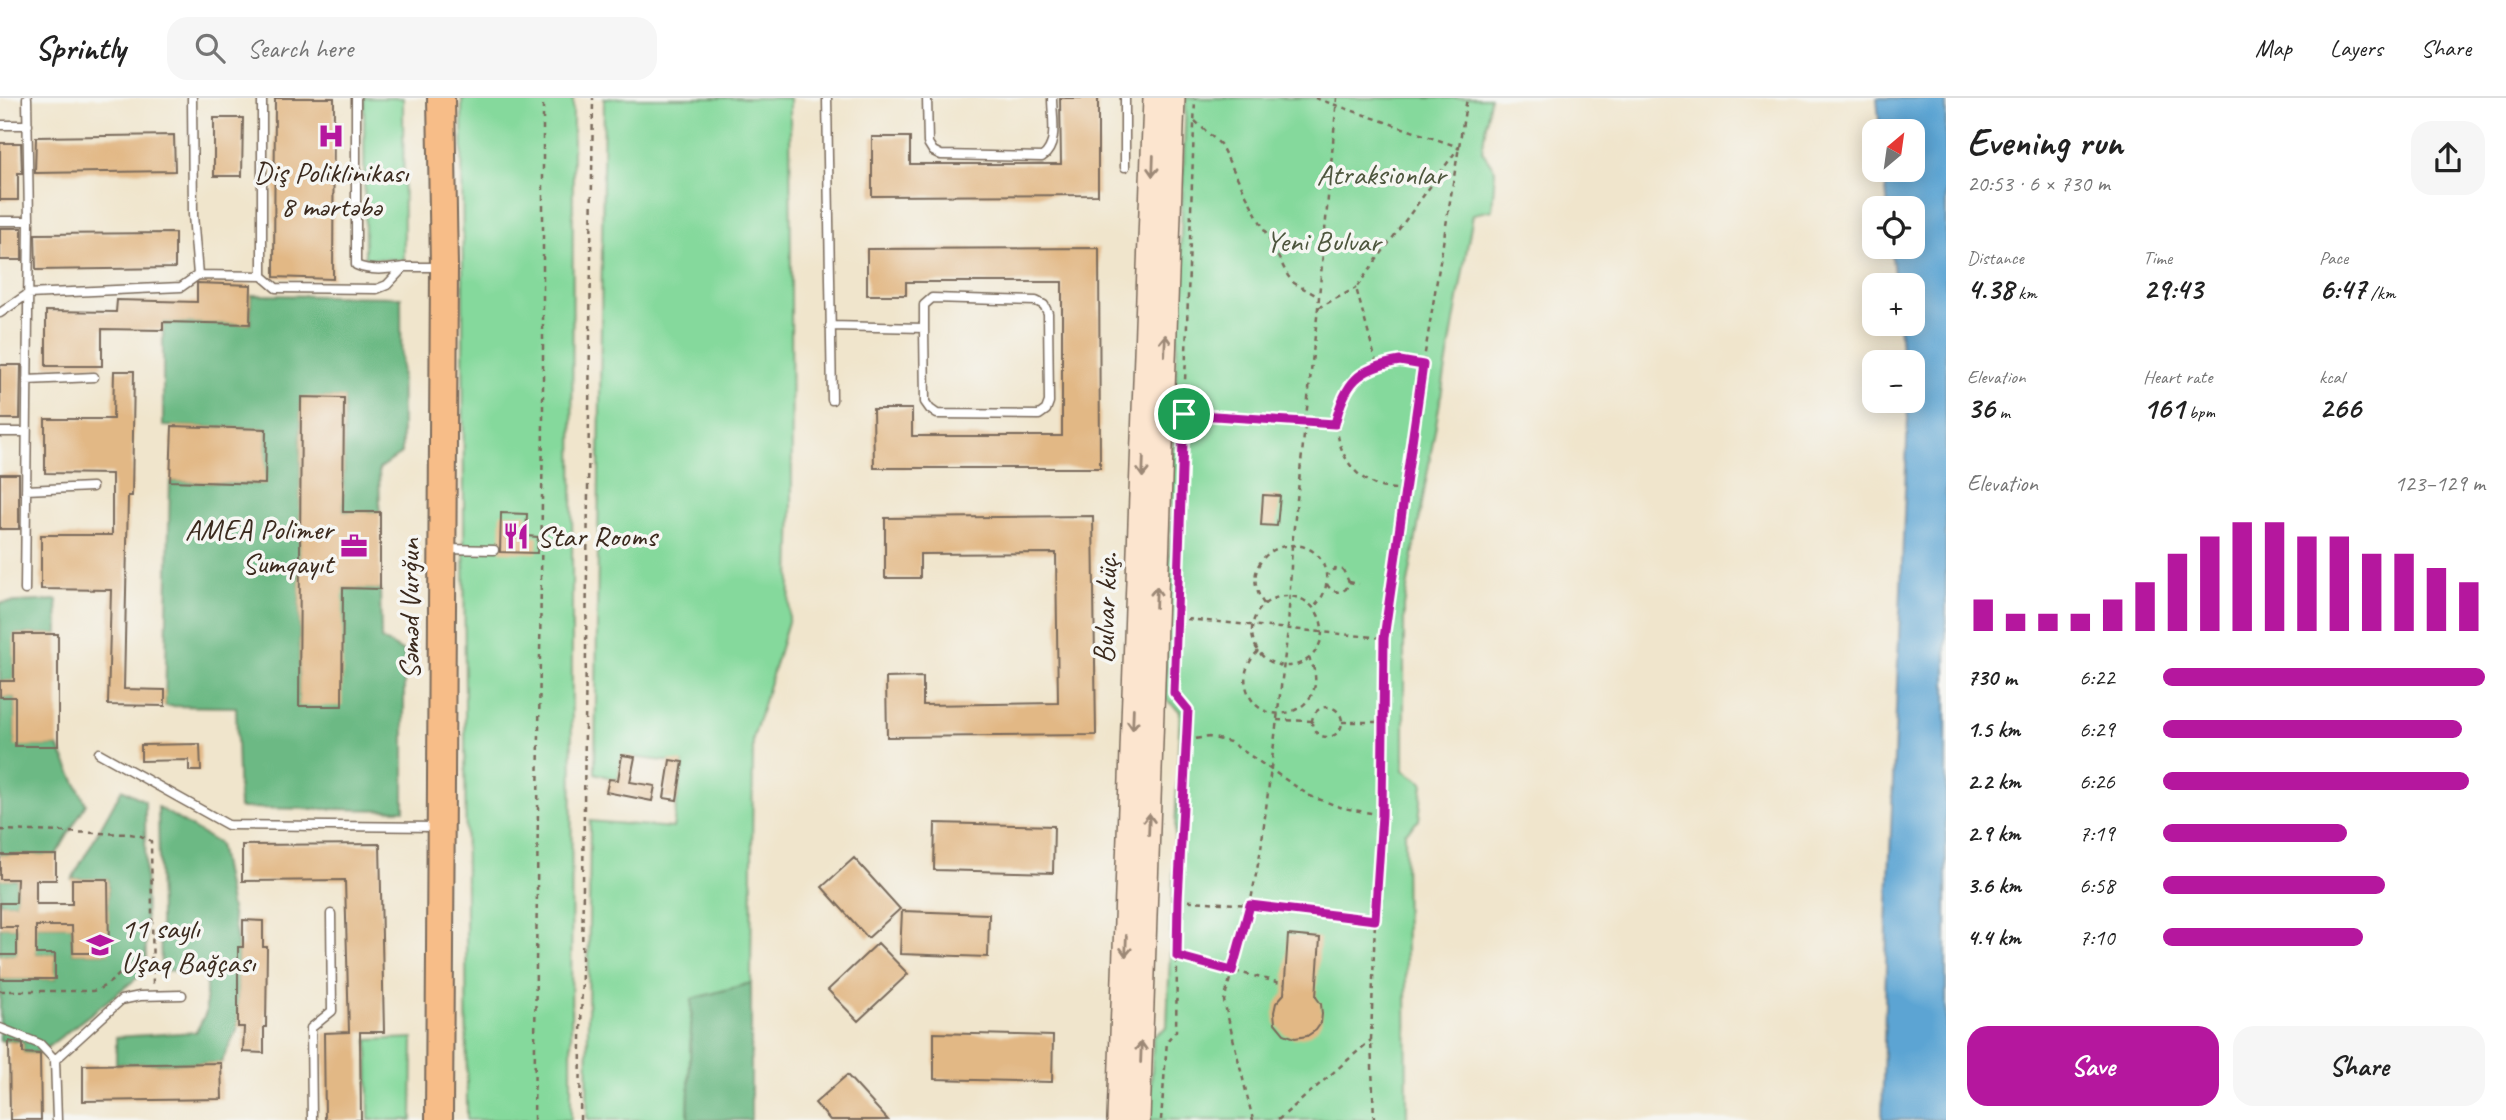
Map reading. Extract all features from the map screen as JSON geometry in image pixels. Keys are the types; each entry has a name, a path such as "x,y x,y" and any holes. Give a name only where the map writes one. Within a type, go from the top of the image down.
{"main road":[{"name":"Səməd Vurğun","path":"439,1120 444,267 441,98"}],"street":[{"name":"Bulvar küç.","path":"1138,1120 1133,1014 1144,678 1155,98"},
{"name":"Bulvar küç.","path":"1144,678 1173,98"},
{"name":"Bulvar küç.","path":"1119,1120 1133,1014"}],"lane":[{"path":"25,590 29,221 27,98"},
{"path":"192,98 193,215 198,275"},
{"path":"262,98 262,276"},
{"path":"356,98 356,265 379,270 444,267"},
{"path":"827,98 832,400"},
{"path":"928,98 928,144 933,151 941,155 1042,157 1049,152 1052,144 1052,98"},
{"path":"1125,98 1125,167"},
{"path":"0,125 28,125"},
{"path":"0,221 29,221"},
{"path":"0,313 28,294 181,287 198,275 262,276 276,288 377,289 387,285 404,267"},
{"path":"932,298 1037,301 1044,305 1048,313 1049,402 1046,410 1039,415 937,414 925,402 924,328 924,305 932,298"},
{"path":"830,326 924,328"},
{"path":"27,380 94,377"},
{"path":"0,432 26,432"},
{"path":"26,490 92,487"},
{"path":"443,549 494,550"},
{"path":"99,753 228,825 442,827"},
{"path":"312,1120 311,1028 332,1011 331,914"},
{"path":"55,1060 121,1000 182,995"},
{"path":"2,1032 40,1044 55,1060 57,1120"}],"path":[{"path":"534,1120 543,422 542,98"},
{"path":"580,1120 593,98"},
{"path":"1161,1120 1167,1041 1176,1031 1178,900 1188,710 1174,693 1195,98"},
{"path":"1315,98 1459,147"},
{"path":"1253,1120 1224,1001 1250,905 1261,849 1288,630 1292,545 1318,308 1337,98"},
{"path":"1374,1120 1371,1040 1382,815 1384,638 1423,365 1467,98"},
{"path":"1195,121 1220,144 1288,276 1294,283 1319,296"},
{"path":"1318,308 1356,288 1459,147"},
{"path":"1356,288 1377,365"},
{"path":"1405,490 1378,487 1355,472 1340,450 1335,424 1341,399 1356,378 1377,365 1400,361 1423,365"},
{"path":"1174,413 1335,424"},
{"path":"1265,604 1256,585 1258,565 1272,550 1292,545 1312,551 1325,568 1327,581 1331,590 1339,592 1346,589 1349,582 1347,573 1339,569 1331,571 1327,581 1324,593 1313,608"},
{"path":"1349,582 1359,584"},
{"path":"1291,596 1313,608 1321,624 1322,633 1316,651 1309,658 1296,665 1282,666 1268,661 1258,651 1252,626 1254,618 1265,604 1277,597 1291,596"},
{"path":"1167,617 1384,638"},
{"path":"1258,651 1248,664 1245,681 1247,689 1255,703 1277,714 1293,712 1311,696 1316,681 1309,658"},
{"path":"1330,707 1339,712 1342,722 1335,735 1327,737 1314,729 1312,722 1316,712 1330,707"},
{"path":"1277,720 1312,722"},
{"path":"1342,722 1383,722"},
{"path":"1186,740 1209,737 1230,742 1271,767 1310,796 1343,808 1382,815"},
{"path":"0,830 130,834 151,841 153,996"},
{"path":"1178,900 1250,905 1375,920"},
{"path":"1177,956 1284,984"},
{"path":"0,991 92,991 100,989 138,959 153,958"},
{"path":"1278,1120 1371,1040"}],"green space":[{"path":"364,98 403,98 404,260 365,258"},
{"path":"462,98 573,98 571,1120 467,1120"},
{"path":"604,98 790,98 792,505 789,618 753,739 751,983 692,999 688,1120 587,1120 590,821 673,828 683,763 622,756 618,780 595,773"},
{"name":"Yeni Bulvar","path":"1186,98 1490,98 1482,151 1495,170 1492,210 1473,214 1404,606 1404,770 1423,783 1419,820 1405,833 1407,1120 1150,1120 1153,1037 1167,1027 1180,711 1164,698"},
{"path":"251,295 401,297 402,453 379,469 380,512 343,512 344,398 301,398 299,705 343,588 380,589 381,639 404,652 404,810 239,808 236,707 165,706 170,481 264,484 266,429 163,426 163,322 250,324"},
{"path":"57,600 58,634 15,634 14,681 0,681 0,603"},
{"path":"0,697 15,697 15,745 58,746 86,804 56,855 0,855"},
{"path":"122,789 145,801 146,971 40,1053 23,1053 23,1041 0,1041 0,979 55,979 55,954 36,954 36,926 72,926 73,953 108,953 108,879 72,879"},
{"path":"158,807 219,844 238,947 238,1027 221,1063 116,1064 116,1037 196,1032 206,1013 206,972 161,970"},
{"path":"0,879 17,879 16,903 0,903"},
{"path":"0,927 17,927 17,955 0,955"},
{"path":"751,983 751,1120 688,1120 692,999"},
{"path":"413,1038 412,1120 369,1120 368,1040"}],"water":[{"path":"1877,98 1946,98 1946,1120 1882,1120 1907,413 1925,413 1925,350 1901,350 1900,336 1925,336 1925,273 1894,273 1892,259 1925,259 1925,196 1887,196 1885,182 1925,182 1925,119 1879,119"}],"building":[{"path":"275,98 334,98 333,279 274,277"},
{"path":"1060,98 1098,98 1098,195 872,196 872,137 910,137 910,164 1061,164"},
{"path":"214,118 243,118 242,176 214,176"},
{"path":"174,135 175,171 35,173 36,137"},
{"path":"0,143 21,143 22,173 18,173 18,200 0,200"},
{"path":"0,228 22,228 22,260 0,260"},
{"path":"175,233 175,268 36,270 35,234"},
{"path":"1099,248 1100,468 874,468 873,409 912,409 912,436 1062,436 1062,282 906,282 906,295 867,295 867,249"},
{"path":"197,283 251,285 250,324 163,322 163,330 102,329 102,366 46,366 46,311 116,312 117,300 197,302"},
{"path":"0,365 21,365 20,419 0,419"},
{"path":"114,371 134,371 124,689 165,690 165,706 108,705 111,590 41,589 41,535 112,535 112,474 45,473 45,419 113,419"},
{"path":"301,397 344,398 343,512 380,512 380,589 343,588 342,706 299,706"},
{"path":"172,426 266,429 265,484 170,481"},
{"path":"0,474 19,474 19,529 0,529"},
{"path":"1263,495 1280,496 1277,526 1261,525"},
{"path":"501,513 527,514 526,536 538,537 537,553 500,552"},
{"path":"1093,516 1096,735 887,737 886,678 923,677 923,705 1058,703 1056,553 920,554 920,578 885,578 885,518"},
{"path":"14,634 58,634 58,746 15,746 15,697 0,697 0,681 14,681"},
{"path":"200,744 201,771 189,771 189,760 141,761 141,745"},
{"path":"622,755 635,757 630,782 655,786 652,801 606,792 609,779 618,780"},
{"path":"670,760 683,762 677,800 664,798"},
{"path":"935,823 1054,826 1053,873 934,870"},
{"path":"380,844 384,1032 360,1032 361,1120 325,1120 324,1033 349,1032 345,880 242,881 242,845"},
{"path":"0,855 56,855 56,880 36,880 36,904 72,904 72,879 108,879 109,953 73,953 72,926 36,926 36,954 55,954 55,979 0,979 0,955 17,955 17,927 0,927 0,903 16,903 17,879 0,879"},
{"path":"854,858 900,909 868,938 822,887"},
{"path":"902,911 989,914 988,957 900,954"},
{"path":"243,920 263,921 263,947 267,947 264,1053 243,1052 244,1027 238,1027 238,947 243,947"},
{"path":"1288,935 1320,938 1316,997 1321,1004 1321,1023 1307,1036 1295,1038 1284,1034 1275,1023 1274,1012 1276,1003 1284,994"},
{"path":"878,943 908,974 858,1021 828,990"},
{"path":"934,1033 1053,1036 1052,1082 934,1079"},
{"path":"9,1041 23,1044 23,1053 40,1054 41,1120 10,1120"},
{"path":"221,1063 222,1099 83,1101 83,1065"},
{"path":"847,1075 888,1120 830,1120 815,1103"}],"place":[{"name":"Diş Poliklinikası 8 mərtəbə","path":"331,136"},
{"name":"Star Rooms","path":"516,536"},
{"name":"AMEA Polimer Sumqayıt","path":"354,546"},
{"name":"11 saylı Uşaq Bağçası","path":"100,945"}],"route":[{"path":"1400,361 1423,365 1384,638 1382,815 1375,920 1250,905 1232,971 1177,956 1188,710 1174,693 1184,414 1335,424 1341,399 1356,378 1377,365 1400,361"}],"park label":[{"name":"Atraksionlar","path":"1381,174"}]}
